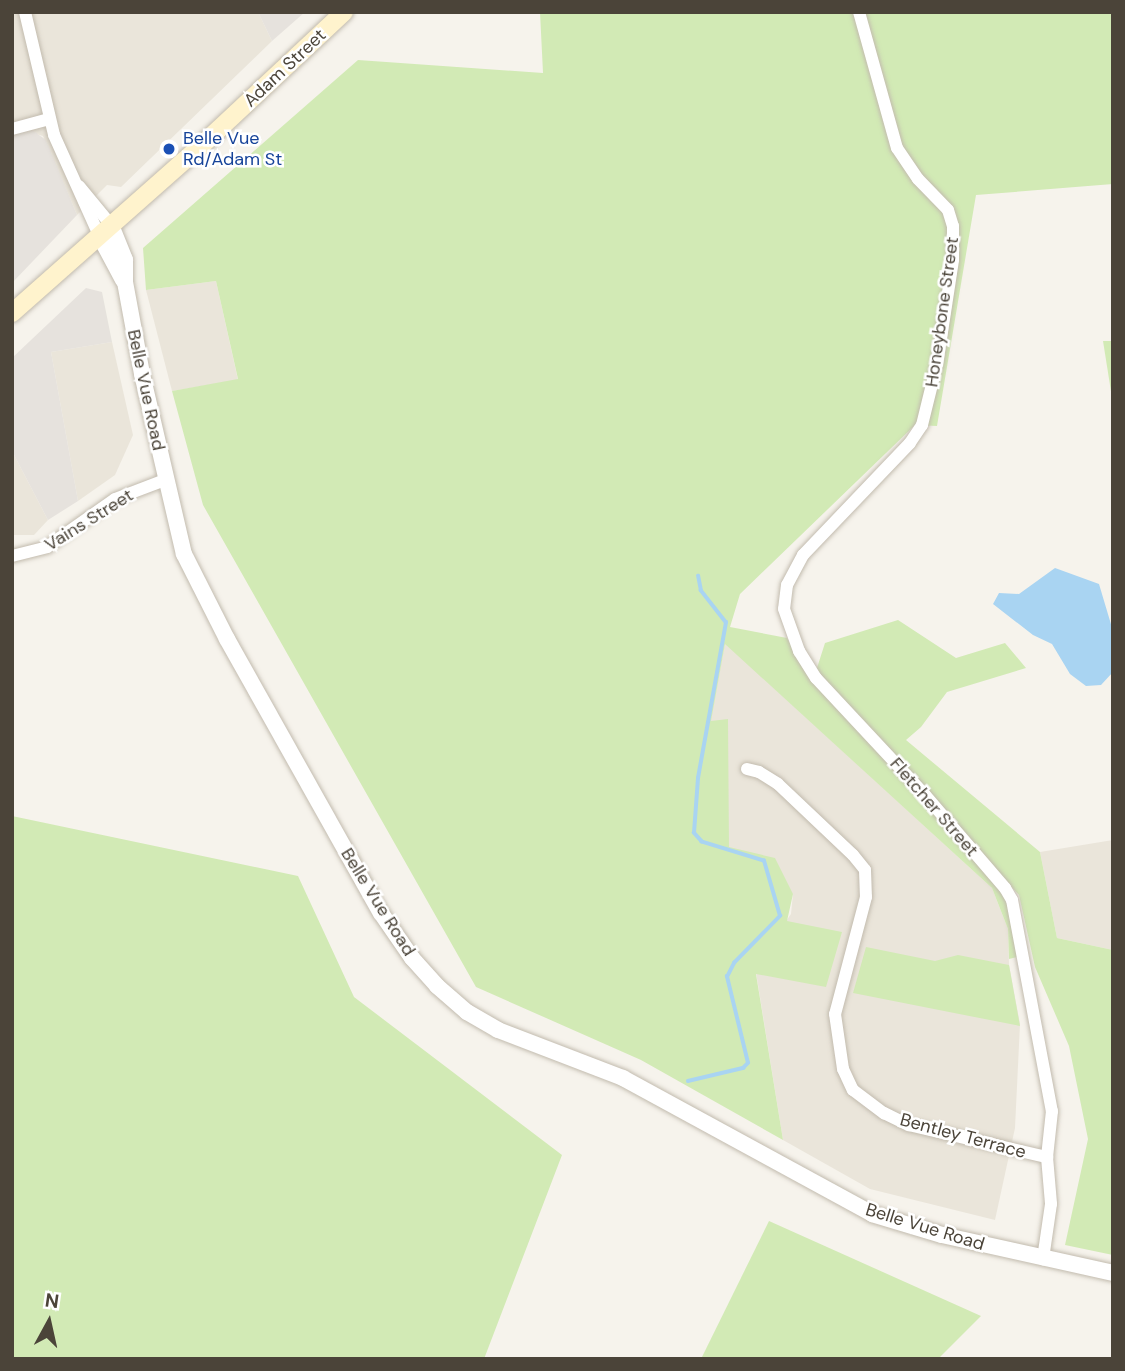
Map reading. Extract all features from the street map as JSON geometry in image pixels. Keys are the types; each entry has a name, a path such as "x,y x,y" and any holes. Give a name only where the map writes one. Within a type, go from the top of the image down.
{"main road":[{"name":"Adam Street","path":"12,313 344,12"}],"street":[{"name":"Belle Vue Road","path":"25,12 49,120 76,183 125,260 125,282 165,480 184,554 228,639 381,913 412,958 436,986 467,1012 498,1030 623,1077 862,1209 942,1236 1113,1273"},
{"name":"Honeybone Street","path":"859,12 897,148 918,179 942,200 953,226 953,260 939,351 922,425"},
{"path":"12,129 49,120"},
{"name":"Fletcher Street","path":"922,425 910,443 803,555 787,585 784,608 799,651 816,678 925,795 1005,888 1012,900 1052,1111 1046,1157 1051,1204 1043,1259"},
{"name":"Vains Street","path":"12,556 47,547 115,499 165,480"},
{"name":"Bentley Terrace","path":"747,769 759,772 778,784 853,855 865,870 866,897 835,1014 843,1069 853,1090 884,1113 909,1125 1046,1157"}],"shaded area":[{"path":"12,12 258,12 272,41 121,187 107,185 77,215 43,136 26,131 12,135"},
{"path":"258,12 305,12 272,41"},
{"path":"32,130 46,140 77,215 12,283 12,135"},
{"path":"216,281 238,380 172,391 146,290"},
{"path":"86,288 102,292 112,342 51,352 78,501 48,520 12,451 12,358"},
{"path":"112,342 133,435 115,475 78,501 51,352"},
{"path":"12,451 48,520 34,535 12,535"},
{"path":"725,643 992,888 1008,929 1009,965 1020,1024 1015,1128 995,1220 870,1189 783,1140 755,966 791,914 793,894 729,848 701,771"},
{"path":"1113,840 1113,950 1057,938 1040,852"}],"green space":[{"path":"540,12 1113,12 1113,184 976,195 937,426 915,425 740,594 730,627 787,638 806,672 1001,888 1012,908 1017,957 1009,959 1008,929 992,888 725,644 711,721 728,719 729,847 775,858 793,894 787,921 842,932 826,987 756,974 783,1140 641,1060 476,987 203,505 172,391 238,379 216,281 146,290 143,248 358,60 543,73"},
{"path":"1103,341 1113,341 1113,404"},
{"path":"898,620 956,658 1005,643 1026,668 947,692 921,727 906,740 1040,852 1057,938 1113,950 1113,1255 1065,1245 1088,1139 1069,1046 1035,967 1019,895 816,671 825,643"},
{"path":"12,816 298,876 354,997 562,1155 484,1359 12,1359"},
{"path":"866,947 935,961 958,955 1009,965 1020,1026 853,993"},
{"path":"769,1221 981,1316 938,1359 701,1359"}],"water":[{"path":"1055,568 1099,584 1113,631 1113,672 1101,685 1086,686 1070,674 1052,644 1033,635 993,604 999,593 1019,594"}],"waterway":[{"path":"688,1081 743,1068 748,1063 727,977 734,963 780,916 764,861 702,842 694,833 698,778 726,623 701,591 698,576"}],"place":[{"name":"Belle Vue Rd/Adam St","path":"169,149"}]}
